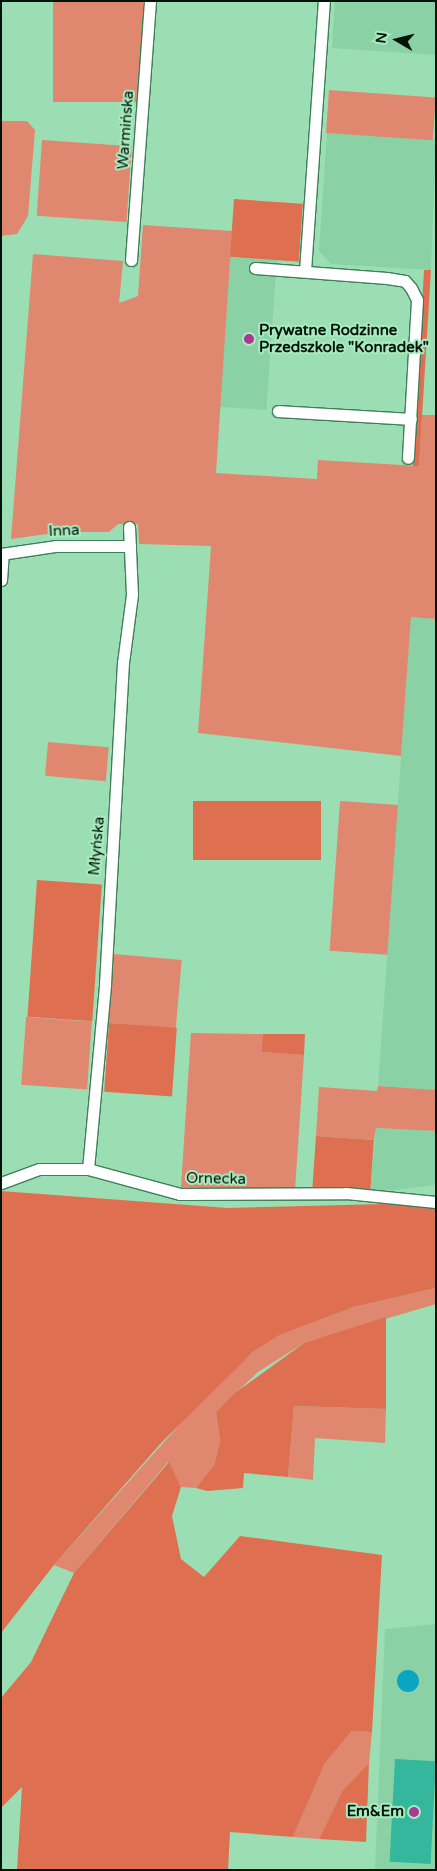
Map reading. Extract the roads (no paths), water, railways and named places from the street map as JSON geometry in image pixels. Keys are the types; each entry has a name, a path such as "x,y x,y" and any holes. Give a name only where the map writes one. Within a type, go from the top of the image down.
{"street":[{"name":"Warmińska","path":"131,260 150,1"},
{"path":"305,271 324,1"},
{"path":"254,268 387,278 405,281 412,288 417,300 408,458"},
{"path":"278,411 411,419"},
{"name":"Młyńska","path":"88,1169 105,984 120,700 132,595 128,526"},
{"name":"Inna","path":"2,554 56,546 130,546"},
{"path":"1,580 2,554"},
{"name":"Ornecka","path":"1,1183 39,1169 88,1169 180,1194 346,1193 436,1202"}],"water":[{"path":"408,1670 416,1673 419,1681 416,1689 408,1692 400,1689 397,1681 400,1673"}],"place":[{"name":"Prywatne Rodzinne Przedszkole \"Konradek\"","path":"249,339"},
{"name":"Em&Em","path":"414,1812"}]}
